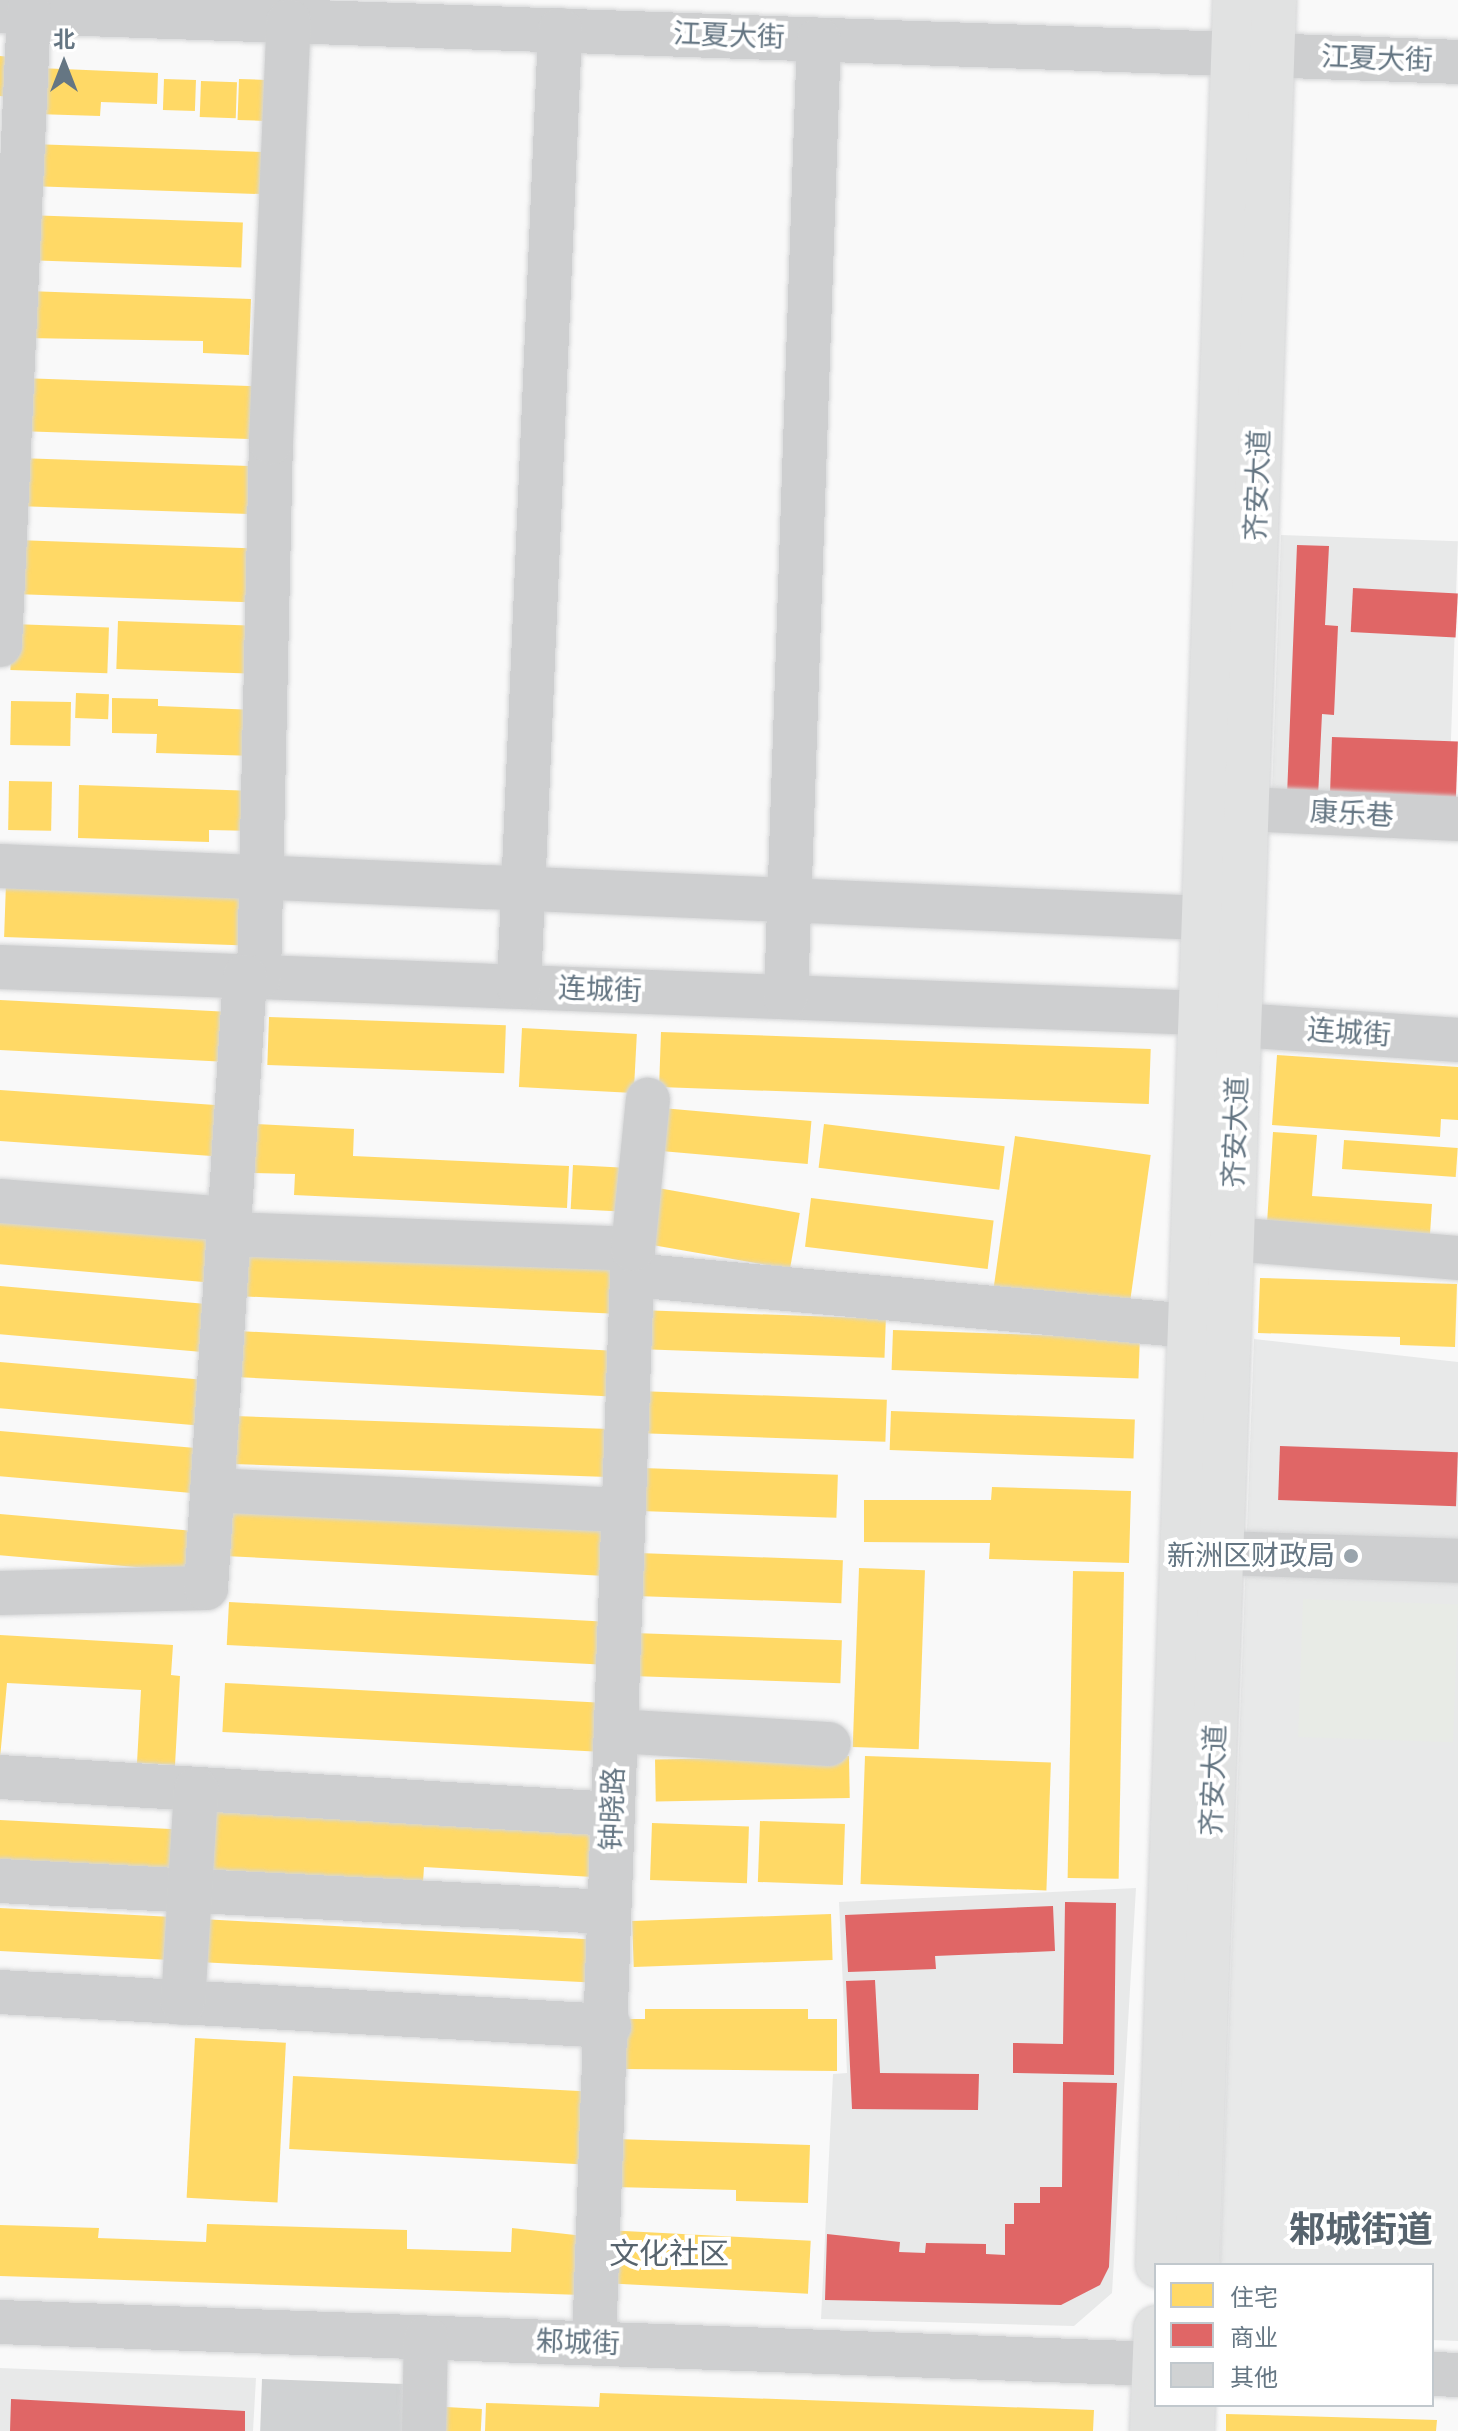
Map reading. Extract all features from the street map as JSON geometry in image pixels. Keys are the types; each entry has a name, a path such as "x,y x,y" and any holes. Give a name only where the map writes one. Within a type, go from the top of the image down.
{"main road":[{"name":"齐安大道","path":"1158,2263 1190,1326 1220,1019 1247,809 1253,55 1235,0"},
{"name":"齐安大道","path":"1197,2263 1232,1239 1220,1019 1203,918 1253,55 1274,0"},
{"path":"1152,2431 1154,2392"},
{"path":"1192,2431 1193,2407"}],"street":[{"name":"江夏大街","path":"14,12 275,14 560,30 1458,62"},
{"path":"0,645 14,12"},
{"path":"0,1593 206,1588 230,1226 261,877 271,442 275,14"},
{"path":"519,986 560,30"},
{"path":"786,997 819,40"},
{"name":"康乐巷","path":"1247,809 1458,819"},
{"path":"0,866 1203,918"},
{"name":"连城街","path":"0,967 786,997 1220,1019 1458,1040"},
{"name":"钟晓路","path":"594,2343 609,2026 608,1912 633,1262 648,1100"},
{"path":"0,1201 230,1226 633,1262 1190,1326"},
{"path":"1232,1239 1458,1258"},
{"path":"212,1490 624,1510"},
{"path":"1221,1553 1458,1561"},
{"path":"616,1731 829,1744"},
{"path":"0,1777 613,1814"},
{"path":"183,2003 196,1789"},
{"path":"0,1881 608,1912"},
{"path":"0,1992 609,2026"},
{"name":"邾城街","path":"0,2322 594,2343 1154,2352"},
{"path":"424,2431 426,2338"},
{"path":"1434,2374 1458,2375"}],"shaded area":[{"path":"1281,535 1458,541 1449,809 1272,803"},
{"path":"1254,1339 1458,1362 1458,2341 1434,2340 1434,2263 1220,2263"},
{"path":"1303,1599 1458,1604 1453,1742 1298,1737"},
{"path":"1136,1888 1112,2293 1074,2326 821,2319 833,2074 847,2073 839,1902"},
{"path":"0,2368 256,2378 253,2431 0,2431"}],"building: 住宅":[{"path":"0,56 11,57 9,97 0,96"},
{"path":"38,68 158,73 157,104 101,102 100,116 36,114"},
{"path":"164,79 196,80 195,111 163,110"},
{"path":"239,79 272,80 271,121 238,120"},
{"path":"201,81 237,82 236,118 200,117"},
{"path":"31,144 270,152 268,194 30,186"},
{"path":"25,215 243,223 241,268 23,260"},
{"path":"27,291 251,299 249,355 203,353 203,341 25,338"},
{"path":"20,378 259,386 257,439 18,431"},
{"path":"18,458 258,466 256,514 16,506"},
{"path":"16,540 260,549 258,602 14,594"},
{"path":"118,621 257,626 255,674 116,669"},
{"path":"12,624 109,627 107,673 10,670"},
{"path":"76,693 109,694 108,719 75,718"},
{"path":"112,698 158,699 158,706 257,710 256,756 156,753 157,734 112,733"},
{"path":"11,701 71,702 70,746 10,745"},
{"path":"9,781 52,782 51,831 8,830"},
{"path":"79,785 259,791 258,831 209,830 209,842 78,838"},
{"path":"6,883 248,891 246,945 4,937"},
{"path":"0,1000 226,1012 223,1062 0,1050"},
{"path":"269,1017 506,1025 504,1073 267,1065"},
{"path":"522,1028 637,1034 634,1093 519,1087"},
{"path":"661,1032 1151,1049 1149,1104 659,1087"},
{"path":"1277,1055 1458,1067 1458,1120 1441,1119 1440,1137 1272,1125"},
{"path":"0,1090 229,1106 226,1157 0,1141"},
{"path":"662,1108 811,1121 808,1164 658,1151"},
{"path":"256,1124 354,1129 353,1156 569,1166 567,1208 294,1195 295,1174 254,1173"},
{"path":"824,1124 1005,1146 999,1190 819,1168"},
{"path":"1273,1132 1317,1135 1312,1196 1432,1204 1430,1234 1267,1223"},
{"path":"1015,1136 1151,1155 1128,1314 993,1294"},
{"path":"1344,1140 1458,1148 1456,1177 1342,1169"},
{"path":"573,1165 629,1168 627,1212 571,1209"},
{"path":"658,1188 800,1213 790,1269 648,1244"},
{"path":"811,1198 994,1220 988,1269 805,1247"},
{"path":"0,1216 216,1235 212,1283 0,1264"},
{"path":"238,1252 622,1262 620,1314 236,1296"},
{"path":"1260,1278 1457,1284 1455,1347 1400,1345 1400,1337 1258,1333"},
{"path":"0,1286 212,1305 208,1352 0,1334"},
{"path":"638,1310 886,1319 884,1358 637,1349"},
{"path":"893,1330 1140,1339 1138,1379 892,1370"},
{"path":"238,1331 608,1350 606,1396 236,1377"},
{"path":"0,1362 202,1380 198,1426 0,1408"},
{"path":"637,1391 887,1400 885,1442 636,1433"},
{"path":"891,1411 1135,1420 1133,1458 890,1450"},
{"path":"234,1416 617,1429 615,1477 232,1464"},
{"path":"0,1431 204,1449 200,1494 0,1476"},
{"path":"642,1468 838,1475 836,1518 640,1511"},
{"path":"992,1487 1131,1491 1129,1563 989,1559 990,1543 864,1542 864,1500 991,1500"},
{"path":"227,1509 612,1529 610,1576 225,1556"},
{"path":"0,1514 191,1531 188,1572 0,1555"},
{"path":"638,1553 843,1560 841,1603 636,1596"},
{"path":"859,1568 925,1570 919,1749 853,1747"},
{"path":"1073,1571 1124,1572 1119,1879 1068,1878"},
{"path":"229,1602 606,1622 604,1665 227,1645"},
{"path":"633,1633 842,1640 840,1683 631,1676"},
{"path":"0,1635 173,1645 171,1675 180,1676 175,1765 137,1763 141,1690 7,1683 0,1758"},
{"path":"225,1683 601,1703 599,1752 222,1732"},
{"path":"849,1756 850,1798 656,1801 655,1759"},
{"path":"865,1756 1051,1762 1046,1890 861,1884"},
{"path":"203,1811 596,1833 593,1877 424,1867 423,1882 200,1869"},
{"path":"0,1820 175,1829 172,1879 0,1870"},
{"path":"760,1821 845,1824 843,1885 758,1882"},
{"path":"652,1823 749,1826 747,1883 650,1880"},
{"path":"0,1908 173,1917 171,1960 0,1951"},
{"path":"831,1914 833,1960 634,1967 632,1921"},
{"path":"201,1919 588,1939 586,1982 199,1962"},
{"path":"645,2009 808,2009 808,2019 837,2019 837,2071 623,2069 624,2019 645,2019"},
{"path":"195,2038 286,2043 278,2203 187,2198"},
{"path":"293,2076 584,2091 580,2164 289,2149"},
{"path":"615,2139 810,2145 808,2203 736,2201 736,2190 614,2187"},
{"path":"207,2224 407,2230 407,2249 511,2252 512,2228 584,2236 582,2295 0,2276 0,2225 99,2228 98,2238 206,2242"},
{"path":"605,2230 811,2241 808,2294 602,2283"},
{"path":"600,2393 1094,2410 1093,2431 485,2431 486,2403 599,2407"},
{"path":"446,2407 482,2409 481,2431 445,2431"},
{"path":"1226,2414 1437,2420 1436,2431 1226,2431"}],"building: 商业":[{"path":"1297,545 1329,546 1325,625 1338,626 1334,715 1322,714 1318,797 1287,796"},
{"path":"1353,588 1458,593 1456,637 1351,632"},
{"path":"1332,737 1458,741 1456,799 1330,795"},
{"path":"1280,1446 1458,1452 1456,1506 1278,1500"},
{"path":"1065,1902 1116,1903 1114,2075 1013,2073 1013,2043 1063,2044"},
{"path":"1053,1906 1055,1951 935,1956 936,1969 848,1972 845,1915"},
{"path":"875,1980 880,2073 979,2074 978,2110 852,2109 846,1981"},
{"path":"1063,2082 1117,2083 1109,2267 1100,2285 1061,2305 825,2300 827,2234 900,2242 899,2252 925,2253 926,2243 986,2244 986,2254 1005,2255 1005,2224 1014,2224 1014,2203 1040,2203 1040,2187 1062,2187"},
{"path":"11,2399 245,2411 245,2431 10,2431"}],"building: 其他":[{"path":"262,2379 405,2384 403,2431 260,2431"}],"place":[{"name":"新洲区财政局","path":"1351,1556"}],"district":[{"name":"邾城街道","path":"1361,2230"},
{"name":"文化社区","path":"669,2254"}]}
